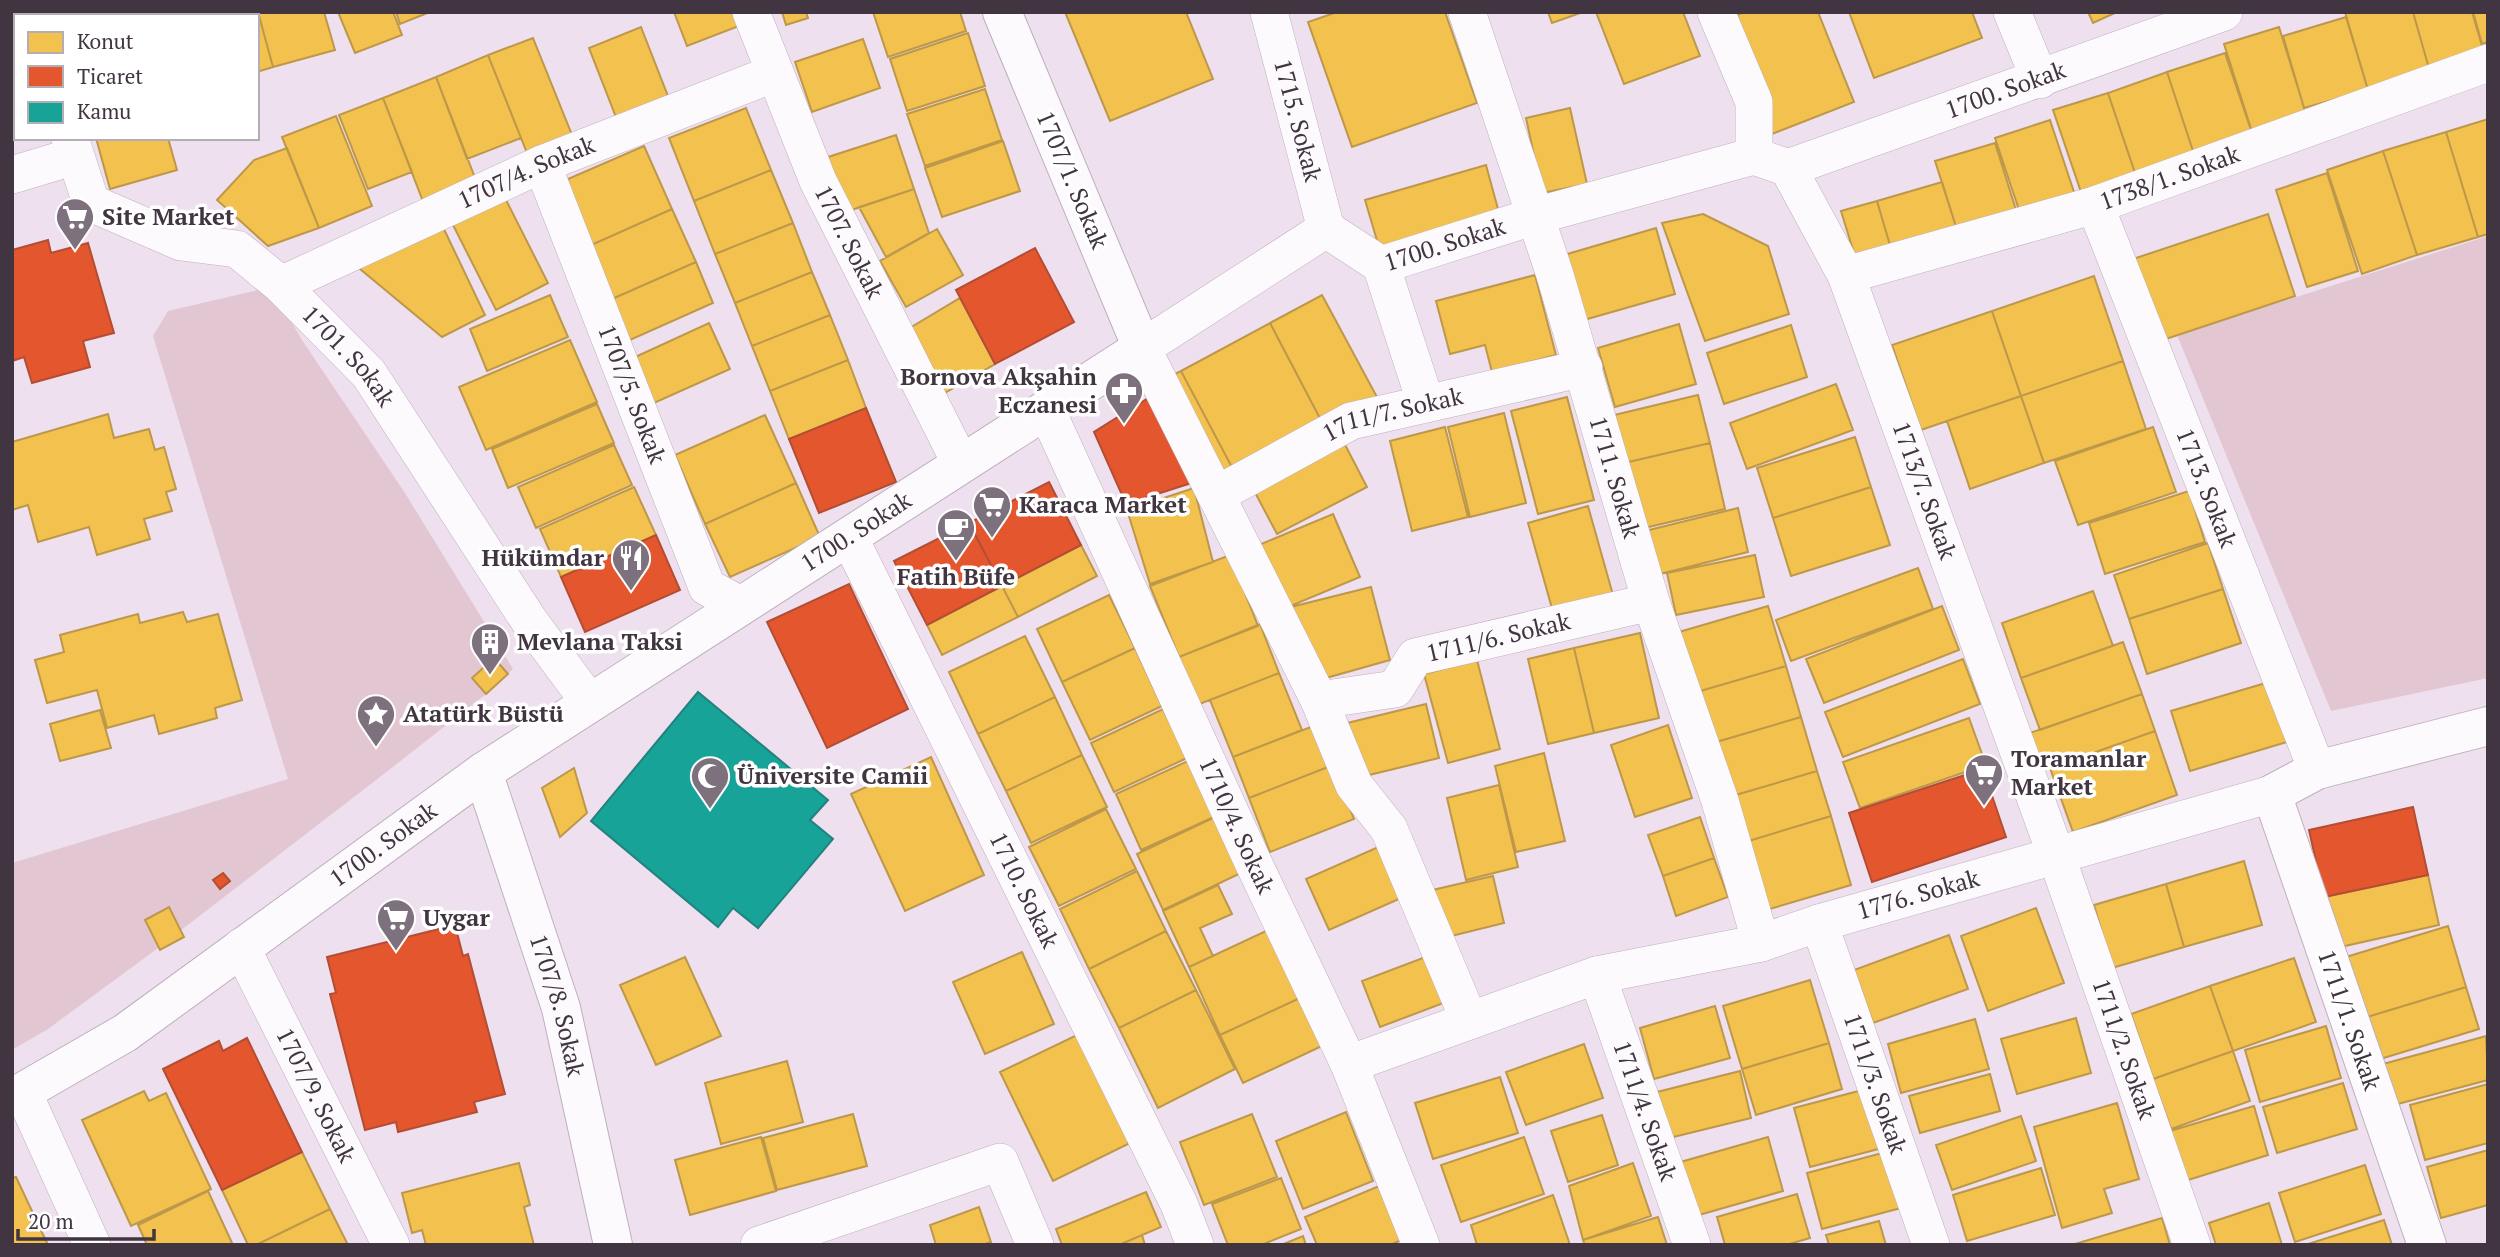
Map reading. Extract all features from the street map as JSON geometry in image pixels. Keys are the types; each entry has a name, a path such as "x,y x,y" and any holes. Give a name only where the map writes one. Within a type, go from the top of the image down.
{"street":[{"name":"1707. Sokak","path":"751,12 818,181 961,464"},
{"name":"1707/1. Sokak","path":"1002,12 1142,348"},
{"name":"1715. Sokak","path":"1269,12 1326,229"},
{"name":"1711. Sokak","path":"1467,12 1584,368 1651,602 1720,800 1761,943"},
{"path":"1716,12 1754,102 1754,156 1788,168"},
{"path":"2012,12 2040,80"},
{"name":"1700. Sokak","path":"1788,168 2224,12"},
{"name":"1738/1. Sokak","path":"1846,275 2095,205 2488,64"},
{"name":"1707/4. Sokak","path":"281,285 542,164 775,73"},
{"name":"1701. Sokak","path":"12,174 72,147 91,203 181,242 237,249 281,285 369,374 530,622 590,703"},
{"name":"1700. Sokak","path":"18,1095 125,1033 483,772 1326,229 1381,265 1535,216 1754,156"},
{"name":"1707/5. Sokak","path":"542,164 707,587 740,605"},
{"name":"1713/7. Sokak","path":"1788,168 1846,275 2056,855"},
{"name":"1713. Sokak","path":"2095,205 2317,770"},
{"path":"1381,265 1426,404"},
{"path":"1142,348 1320,701 1354,785 1388,829 1469,1020"},
{"name":"1711/7. Sokak","path":"1216,495 1351,421 1584,368"},
{"name":"1710/4. Sokak","path":"1046,409 1252,860 1349,1064 1421,1245"},
{"name":"1710. Sokak","path":"849,537 1179,1204 1195,1245"},
{"name":"1711/6. Sokak","path":"1320,701 1395,690 1415,657 1651,602"},
{"name":"1776. Sokak","path":"1349,1064 1597,975 1761,943 1819,923 2272,794 2317,770 2488,726"},
{"name":"1707/8. Sokak","path":"483,772 561,1008 613,1245"},
{"name":"1711/1. Sokak","path":"2272,794 2427,1245"},
{"name":"1711/2. Sokak","path":"2056,855 2192,1245"},
{"name":"1711/3. Sokak","path":"1819,923 1931,1245"},
{"name":"1707/9. Sokak","path":"241,947 391,1245"},
{"name":"1711/4. Sokak","path":"1597,975 1692,1245"},
{"path":"18,1095 92,1245"},
{"path":"759,1245 1000,1163 1035,1245"}],"shaded area":[{"path":"2488,236 2488,678 2331,711 2177,335"},
{"path":"271,287 302,340 405,493 513,669 486,694 150,954 48,1029 12,1050 12,863 288,779 153,336 168,311"}],"building: Konut":[{"path":"197,12 259,14 198,14"},
{"path":"324,12 335,50 273,67 259,14"},
{"path":"338,12 393,12 402,35 355,53"},
{"path":"396,12 430,12 400,24"},
{"path":"674,12 734,12 739,26 687,46"},
{"path":"782,12 806,12 808,18 786,25"},
{"path":"873,12 960,12 966,31 888,57"},
{"path":"1065,12 1186,12 1213,79 1110,121"},
{"path":"1337,12 1445,12 1477,103 1352,147 1308,22"},
{"path":"1548,12 1583,12 1552,23"},
{"path":"1596,12 1683,12 1700,56 1624,84"},
{"path":"1744,12 1818,12 1854,102 1772,134 1727,19"},
{"path":"1849,12 1972,12 1982,38 1874,78"},
{"path":"2088,12 2117,12 2093,23"},
{"path":"2345,12 2413,12 2430,72 2368,90"},
{"path":"2413,12 2472,12 2485,56 2430,72"},
{"path":"2473,12 2488,12 2488,42 2482,44"},
{"path":"259,16 273,67 259,71"},
{"path":"2346,17 2368,90 2304,108 2283,36"},
{"path":"641,27 673,109 621,130 589,48"},
{"path":"2279,27 2307,117 2253,135 2224,44"},
{"path":"968,33 985,86 907,111 890,59"},
{"path":"533,38 572,135 527,153 488,55"},
{"path":"863,39 880,88 812,112 795,62"},
{"path":"2225,53 2253,136 2196,160 2167,72"},
{"path":"488,55 521,138 467,159 436,77"},
{"path":"2167,72 2196,160 2137,179 2108,93"},
{"path":"436,77 477,183 424,204 383,98"},
{"path":"985,89 1002,140 925,166 907,114"},
{"path":"2108,93 2137,179 2083,198 2053,110"},
{"path":"383,98 412,172 368,189 339,115"},
{"path":"746,108 771,170 694,201 669,138"},
{"path":"1570,108 1587,184 1542,193 1526,118"},
{"path":"336,116 372,206 319,228 282,137"},
{"path":"2488,119 2488,234 2478,237 2446,132"},
{"path":"2050,120 2076,198 2021,216 1995,138"},
{"path":"2446,132 2478,237 2417,255 2383,151"},
{"path":"896,135 914,189 840,214 822,159"},
{"path":"97,140 169,140 177,170 110,189"},
{"path":"1003,141 1020,191 942,217 925,168"},
{"path":"1995,143 2017,213 1958,233 1935,161"},
{"path":"644,146 672,209 589,246 561,182"},
{"path":"287,148 319,228 268,246 217,200 254,160"},
{"path":"2383,151 2417,255 2362,274 2327,170"},
{"path":"1486,165 1501,220 1381,254 1365,200"},
{"path":"771,170 793,223 715,254 694,201"},
{"path":"2327,173 2358,271 2307,287 2276,190"},
{"path":"1942,182 1958,233 1892,252 1877,201"},
{"path":"914,189 929,233 886,257 859,207"},
{"path":"503,194 548,283 496,310 451,221"},
{"path":"1877,201 1892,252 1857,263 1841,211"},
{"path":"672,209 696,262 612,299 589,246"},
{"path":"1703,214 1768,246 1789,314 1705,341 1662,223"},
{"path":"2268,214 2295,296 2157,342 2130,260"},
{"path":"793,223 812,272 735,303 715,254"},
{"path":"442,225 485,315 442,337 354,264"},
{"path":"1656,228 1675,294 1584,320 1564,255"},
{"path":"937,229 963,275 906,307 880,261"},
{"path":"696,262 713,303 630,340 612,299"},
{"path":"812,272 830,315 752,346 735,303"},
{"path":"1535,275 1556,355 1492,372 1485,345 1450,354 1436,301"},
{"path":"2094,276 2123,361 2021,396 1992,311"},
{"path":"550,295 568,337 487,371 470,329"},
{"path":"1322,295 1377,397 1324,426 1270,323"},
{"path":"960,298 995,364 945,393 908,329"},
{"path":"1992,311 2021,396 1921,430 1892,345"},
{"path":"830,315 848,360 770,391 752,346"},
{"path":"709,323 730,369 654,403 633,358"},
{"path":"1270,323 1324,426 1235,473 1181,371"},
{"path":"1679,324 1696,384 1615,407 1598,348"},
{"path":"1791,325 1807,377 1724,404 1707,353"},
{"path":"570,340 597,402 486,450 459,387"},
{"path":"848,360 866,408 789,439 770,391"},
{"path":"2123,361 2146,429 2044,463 2021,396"},
{"path":"1181,371 1235,473 1221,481 1166,378"},
{"path":"1836,384 1853,430 1747,469 1730,423"},
{"path":"1698,395 1710,443 1620,464 1610,416"},
{"path":"2021,396 2044,463 1970,489 1947,421"},
{"path":"1567,397 1594,500 1538,514 1511,411"},
{"path":"597,404 614,443 508,488 492,449"},
{"path":"1504,413 1526,503 1470,517 1448,427"},
{"path":"108,414 114,438 149,429 155,450 164,447 176,489 166,492 172,511 144,519 150,539 97,555 89,527 38,542 28,505 12,510 12,442"},
{"path":"765,415 796,483 705,524 675,455"},
{"path":"1445,427 1468,517 1412,531 1390,441"},
{"path":"2153,427 2176,492 2078,525 2055,461"},
{"path":"1340,435 1367,487 1277,534 1250,483"},
{"path":"1855,437 1871,487 1773,518 1757,468"},
{"path":"1710,443 1725,509 1636,530 1620,464"},
{"path":"614,445 632,485 536,528 518,487"},
{"path":"796,483 820,537 730,577 705,524"},
{"path":"634,487 656,535 561,577 540,529"},
{"path":"1871,487 1890,545 1791,576 1773,518"},
{"path":"1194,488 1213,562 1150,584 1127,510"},
{"path":"2189,491 2205,542 2105,574 2089,523"},
{"path":"1588,506 1613,595 1553,612 1528,523"},
{"path":"1738,508 1748,552 1656,575 1645,531"},
{"path":"1333,514 1360,577 1281,610 1254,547"},
{"path":"2208,543 2223,589 2129,619 2114,575"},
{"path":"1081,545 1097,576 1018,617 1002,586"},
{"path":"1230,555 1258,626 1179,657 1150,586"},
{"path":"1755,555 1764,597 1676,615 1667,573"},
{"path":"1918,568 1933,609 1791,661 1776,620"},
{"path":"1002,586 1018,617 942,655 927,625"},
{"path":"1371,587 1390,660 1326,678 1291,607"},
{"path":"2223,589 2241,643 2147,674 2129,619"},
{"path":"2093,591 2113,646 2021,678 2002,623"},
{"path":"1109,595 1135,648 1062,682 1037,629"},
{"path":"1768,606 1786,666 1697,692 1679,632"},
{"path":"1942,606 1959,650 1824,703 1806,659"},
{"path":"183,612 187,622 218,614 242,700 215,708 217,718 159,734 154,715 107,728 97,690 47,703 35,660 64,652 60,635 138,614 140,623"},
{"path":"1260,624 1279,673 1197,705 1179,657"},
{"path":"1640,633 1659,718 1594,733 1574,648"},
{"path":"1025,636 1055,697 978,734 949,672"},
{"path":"2123,642 2142,694 2040,730 2021,678"},
{"path":"1135,648 1162,706 1090,740 1062,682"},
{"path":"1574,648 1594,733 1548,744 1528,659"},
{"name":"Mevlana Taksi","path":"494,658 508,674 486,694 472,678"},
{"path":"1963,659 1980,704 1843,757 1825,712"},
{"path":"1477,660 1500,749 1448,763 1424,674"},
{"path":"1786,666 1801,717 1713,743 1697,692"},
{"path":"1279,673 1302,730 1233,757 1210,700"},
{"path":"2269,682 2287,742 2190,771 2171,711"},
{"path":"2142,694 2155,731 2040,772 2027,734"},
{"path":"1055,697 1082,755 1006,791 978,734"},
{"path":"1426,704 1439,758 1361,777 1347,723"},
{"path":"1163,709 1187,758 1114,792 1091,743"},
{"path":"100,710 111,748 60,761 50,724"},
{"path":"1801,717 1817,771 1729,797 1713,743"},
{"path":"1969,718 1986,765 1860,808 1843,762"},
{"path":"1316,725 1333,765 1249,798 1233,757"},
{"path":"1668,725 1692,798 1635,817 1611,745"},
{"path":"2155,731 2177,795 2073,832 2050,768"},
{"path":"1544,753 1565,841 1516,852 1495,766"},
{"path":"1082,755 1107,807 1031,843 1006,791"},
{"path":"931,757 984,875 905,911 851,794"},
{"path":"1188,761 1214,817 1141,850 1116,794"},
{"path":"1333,765 1354,819 1270,852 1249,798"},
{"path":"574,768 587,813 560,837 542,788"},
{"path":"1817,771 1831,816 1742,843 1729,797"},
{"path":"1499,785 1518,867 1466,880 1447,798"},
{"path":"1106,809 1136,869 1059,906 1029,847"},
{"path":"1831,816 1851,885 1763,911 1742,843"},
{"path":"1215,817 1241,873 1163,910 1137,854"},
{"path":"1700,817 1714,858 1663,876 1648,835"},
{"path":"1385,844 1408,895 1329,930 1306,879"},
{"path":"1714,858 1728,897 1676,916 1663,876"},
{"path":"2244,861 2262,925 2184,947 2166,884"},
{"path":"1137,871 1166,931 1089,969 1060,909"},
{"path":"2428,875 2439,925 2336,948 2324,897"},
{"path":"1493,876 1504,923 1439,939 1428,891"},
{"path":"2166,884 2184,947 2112,968 2094,905"},
{"path":"1218,885 1232,914 1200,928 1213,956 1189,967 1163,911"},
{"path":"169,907 184,937 160,950 145,920"},
{"path":"2036,908 2064,983 1988,1011 1961,936"},
{"path":"2448,926 2466,987 2364,1018 2346,957"},
{"path":"1268,930 1300,998 1220,1035 1189,967"},
{"path":"1166,931 1196,990 1119,1028 1089,969"},
{"path":"1949,935 1968,989 1873,1023 1854,970"},
{"path":"1022,952 1054,1024 985,1054 953,982"},
{"path":"1436,953 1454,999 1380,1027 1362,981"},
{"path":"685,957 721,1036 656,1065 620,985"},
{"path":"2294,958 2316,1022 2233,1051 2210,986"},
{"path":"1810,980 1829,1043 1742,1069 1723,1006"},
{"path":"2210,986 2233,1051 2153,1079 2131,1014"},
{"path":"2466,987 2479,1029 2377,1060 2364,1018"},
{"path":"1196,990 1235,1069 1158,1108 1119,1028"},
{"path":"1300,998 1322,1046 1243,1083 1220,1035"},
{"path":"1715,1006 1730,1058 1654,1079 1640,1028"},
{"path":"2076,1018 2091,1073 2017,1094 2001,1039"},
{"path":"1975,1019 1989,1069 1901,1093 1888,1044"},
{"path":"2326,1026 2341,1078 2260,1102 2245,1050"},
{"path":"1079,1034 1132,1142 1053,1181 1000,1072"},
{"path":"2486,1036 2488,1080 2394,1105 2383,1064"},
{"path":"1829,1043 1842,1089 1756,1115 1742,1069"},
{"path":"1584,1044 1603,1098 1526,1125 1506,1072"},
{"path":"2233,1051 2250,1101 2171,1129 2153,1079"},
{"path":"787,1061 803,1122 721,1144 705,1083"},
{"path":"1740,1071 1751,1118 1661,1140 1649,1094"},
{"path":"1990,1074 2000,1111 1920,1133 1909,1096"},
{"path":"1500,1077 1518,1133 1433,1159 1415,1103"},
{"path":"2343,1083 2357,1129 2277,1153 2263,1107"},
{"path":"2488,1084 2488,1143 2425,1160 2410,1105"},
{"path":"1870,1088 1886,1147 1810,1167 1794,1108"},
{"path":"144,1091 149,1101 166,1093 211,1189 131,1226 82,1120"},
{"path":"2117,1103 2139,1179 2104,1189 2112,1213 2062,1228 2034,1127"},
{"path":"2254,1106 2268,1155 2185,1181 2170,1131"},
{"path":"1346,1112 1373,1181 1303,1209 1276,1141"},
{"path":"853,1114 867,1166 777,1190 763,1138"},
{"path":"1252,1114 1277,1177 1204,1205 1180,1142"},
{"path":"1602,1115 1618,1165 1568,1182 1551,1131"},
{"path":"2021,1116 2036,1161 1952,1190 1936,1145"},
{"path":"761,1137 776,1191 690,1215 675,1160"},
{"path":"1524,1137 1544,1194 1461,1222 1441,1165"},
{"path":"1768,1137 1783,1191 1692,1217 1677,1163"},
{"path":"2488,1150 2488,1205 2441,1218 2427,1167"},
{"path":"302,1152 330,1209 256,1245 248,1245 222,1190"},
{"path":"1886,1152 1901,1208 1822,1229 1807,1173"},
{"path":"519,1163 530,1205 524,1207 534,1245 426,1245 422,1230 412,1233 402,1193"},
{"path":"1633,1163 1651,1216 1583,1240 1569,1186"},
{"path":"2365,1165 2381,1214 2295,1242 2279,1193"},
{"path":"2041,1168 2055,1215 1967,1241 1953,1195"},
{"path":"16,1177 48,1245 12,1245 12,1178"},
{"path":"1281,1178 1301,1229 1261,1245 1228,1245 1212,1204"},
{"path":"1391,1181 1413,1235 1390,1245 1317,1245 1305,1217"},
{"path":"208,1191 233,1245 147,1245 138,1225"},
{"path":"1146,1192 1161,1227 1119,1245 1062,1245 1056,1229"},
{"path":"1797,1194 1810,1238 1786,1245 1725,1245 1717,1217"},
{"path":"1553,1195 1570,1245 1477,1245 1471,1225"},
{"path":"2269,1203 2282,1245 2216,1245 2209,1223"},
{"path":"979,1207 991,1242 982,1245 936,1245 930,1225"},
{"path":"330,1209 348,1245 256,1245"},
{"path":"1658,1217 1667,1245 1585,1245 1583,1240"},
{"path":"2162,1218 2170,1245 2075,1244"},
{"path":"2384,1220 2392,1245 2305,1245"},
{"path":"1879,1221 1886,1245 1829,1245 1826,1235"},
{"path":"1142,1235 1145,1245 1119,1245"},
{"path":"1303,1236 1306,1245 1281,1245"}],"building: Ticaret":[{"path":"48,240 51,253 88,243 114,333 83,341 90,367 32,383 24,357 12,361 12,250"},
{"path":"1035,248 1074,322 995,364 956,290"},
{"path":"1158,392 1195,482 1126,504 1094,432"},
{"path":"866,408 896,482 819,513 789,439"},
{"path":"1049,482 1081,545 1002,586 969,523"},
{"path":"969,523 1002,586 927,625 894,561"},
{"path":"656,535 680,590 585,632 561,577"},
{"path":"849,584 908,709 827,748 767,622"},
{"path":"1983,769 2006,837 1872,882 1849,813"},
{"path":"2413,807 2428,875 2324,897 2309,830"},
{"path":"223,873 230,881 220,889 213,880"},
{"path":"455,925 463,956 468,954 505,1094 474,1102 477,1112 398,1132 396,1122 365,1130 330,994 336,993 327,957"},
{"path":"247,1038 302,1152 222,1190 163,1069 219,1041 223,1051"}],"building: Kamu":[{"name":"Üniversite Camii","path":"698,692 828,800 810,820 833,839 758,928 733,908 718,927 591,821"}],"place":[{"name":"Site Market","path":"75,251"},
{"name":"Bornova Akşahin Eczanesi","path":"1124,425"},
{"name":"Karaca Market","path":"992,539"},
{"name":"Fatih Büfe","path":"956,562"},
{"name":"Hükümdar","path":"631,592"},
{"name":"Mevlana Taksi","path":"490,676"},
{"name":"Atatürk Büstü","path":"376,748"},
{"name":"Toramanlar Market","path":"1984,807"},
{"name":"Üniversite Camii","path":"710,810"},
{"name":"Uygar","path":"396,952"}]}
